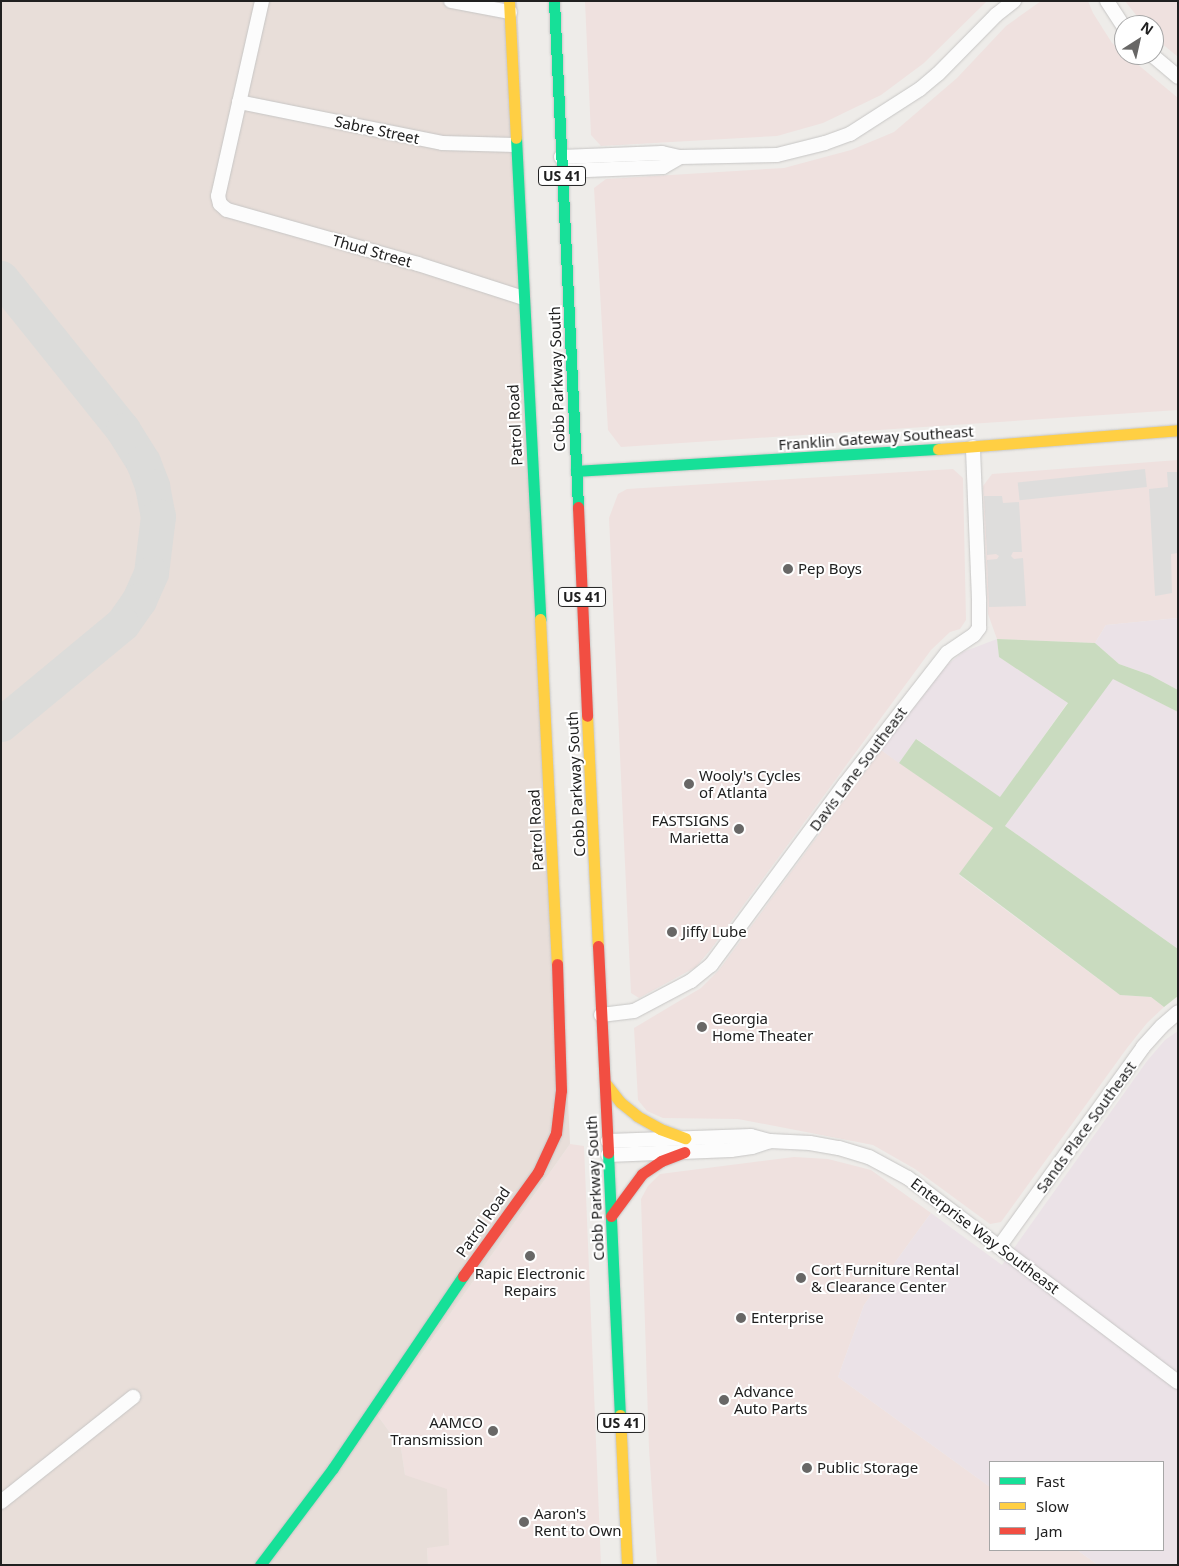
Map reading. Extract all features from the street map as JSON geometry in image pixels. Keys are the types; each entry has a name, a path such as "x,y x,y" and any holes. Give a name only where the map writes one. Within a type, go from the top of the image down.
{"street":[{"path":"240,102 262,1"},
{"path":"451,1 510,7"},
{"name":"Cobb Parkway South","path":"554,1 627,1565"},
{"path":"562,164 663,167 680,157 777,155 825,143 850,134 920,89 951,61 996,15 1014,1"},
{"path":"1107,1 1116,15"},
{"name":"Patrol Road","path":"260,1565 333,1468 442,1306 538,1172 556,1133 561,1090 557,961 515,145 510,7"},
{"path":"1164,65 1178,77"},
{"name":"Sabre Street","path":"240,102 442,143 515,145"},
{"name":"Thud Street","path":"240,102 218,196 220,204 227,210 418,264 524,298"},
{"name":"Franklin Gateway Southeast","path":"576,471 973,447 1178,430"},
{"name":"Davis Lane Southeast","path":"601,1015 634,1011 691,982 711,965 845,784 947,653 974,636 979,628 979,599 973,447"},
{"name":"Sands Place Southeast","path":"999,1247 1143,1047 1178,1012"},
{"path":"606,1084 620,1102 637,1116 660,1129 685,1138"},
{"name":"Enterprise Way Southeast","path":"608,1148 685,1138 751,1136 770,1141 810,1143 840,1148 869,1157 908,1178 1178,1382"},
{"name":"Enterprise Way Southeast","path":"608,1148 684,1152 731,1150 752,1147 770,1141"},
{"path":"611,1216 642,1174 661,1161 684,1152"},
{"path":"1,1502 133,1397"}],"shaded area":[{"path":"1,1 517,1 570,1144 378,1416 401,1448 405,1475 447,1489 449,1545 427,1548 428,1565 1,1565"},
{"path":"585,1 987,1 924,63 881,95 823,123 777,136 601,146 591,135"},
{"path":"1041,1 1088,1 1093,13 1114,45 1114,65 1138,65 1178,98 1178,410 621,447 608,430 594,188 606,179 784,168 851,150 894,132 957,78 1006,26"},
{"path":"1125,1 1178,1 1178,57 1164,45 1164,15 1136,15"},
{"path":"1178,460 1178,618 1106,625 1095,643 997,639 988,614 983,486 992,474"},
{"path":"953,469 963,478 966,620 960,629 950,632 931,650 696,967 639,998 631,993 609,518 618,494 627,489"},
{"path":"1145,469 1147,487 1020,500 1018,482"},
{"path":"1167,472 1178,472 1178,553 1171,554 1172,593 1155,596 1149,489 1168,487"},
{"path":"984,496 1002,496 1003,503 1019,502 1022,552 1013,552 1011,556 1014,559 1023,558 1026,606 989,607 987,560 997,559 999,556 996,554 987,555"},
{"path":"1178,618 1178,690 1150,675 1119,664 1095,643 1106,625"},
{"path":"997,639 999,657 1068,702 1000,798 917,739 899,763 881,750 947,665 963,652"},
{"path":"1113,678 1178,712 1178,949 1005,826"},
{"path":"881,750 993,828 959,875 1120,995 1151,997 1164,1007 1147,1023 1127,1048 1001,1222 990,1224 915,1169 873,1145 738,1119 663,1118 647,1111 638,1100 634,1028 701,988 719,970"},
{"path":"1178,1031 1178,1565 1098,1565 1078,1551 1164,1551 1164,1461 989,1461 989,1486 838,1377 864,1305 931,1213 1002,1265 1147,1061 1165,1040"},
{"path":"570,1144 584,1146 601,1565 428,1565 427,1548 405,1475 401,1448 378,1416"},
{"path":"794,1157 828,1159 871,1170 931,1213 864,1305 838,1377 989,1486 989,1551 1078,1551 1098,1565 657,1565 649,1449 641,1199 648,1186 660,1174"}],"green space":[{"path":"997,639 1095,643 1119,664 1150,675 1178,690 1178,712 1113,679 1005,826 1178,949 1178,996 1164,1007 1151,997 1120,995 959,874 993,828 899,763 916,739 1000,797 1068,703 999,657"}],"taxiway":[{"path":"1,278 123,430 143,462 152,486 158,516 151,573 139,600 122,624 1,724"}],"traffic: fast":[{"path":"554,1 578,507"},
{"path":"516,138 540,619"},
{"path":"576,471 938,449"},
{"path":"608,1153 620,1415"},
{"path":"260,1565 333,1468 463,1276"}],"traffic: slow":[{"path":"509,1 516,138"},
{"path":"938,449 1178,430"},
{"path":"540,619 557,964"},
{"path":"587,716 598,946"},
{"path":"606,1084 620,1102 637,1116 660,1129 685,1138"},
{"path":"620,1415 627,1565"}],"traffic: jam":[{"path":"578,507 587,716"},
{"path":"598,946 608,1153"},
{"path":"463,1276 538,1172 556,1133 561,1090 557,964"},
{"path":"611,1216 642,1174 661,1161 684,1152"}],"place":[{"name":"Pep Boys","path":"788,569"},
{"name":"Wooly's Cycles of Atlanta","path":"689,784"},
{"name":"FASTSIGNS Marietta","path":"739,829"},
{"name":"Jiffy Lube","path":"672,932"},
{"name":"Georgia Home Theater","path":"702,1027"},
{"name":"Rapic Electronic Repairs","path":"530,1256"},
{"name":"Cort Furniture Rental & Clearance Center","path":"801,1278"},
{"name":"Enterprise","path":"741,1318"},
{"name":"Advance Auto Parts","path":"724,1400"},
{"name":"AAMCO Transmission","path":"493,1431"},
{"name":"Public Storage","path":"807,1468"},
{"name":"Aaron's Rent to Own","path":"524,1522"}]}
